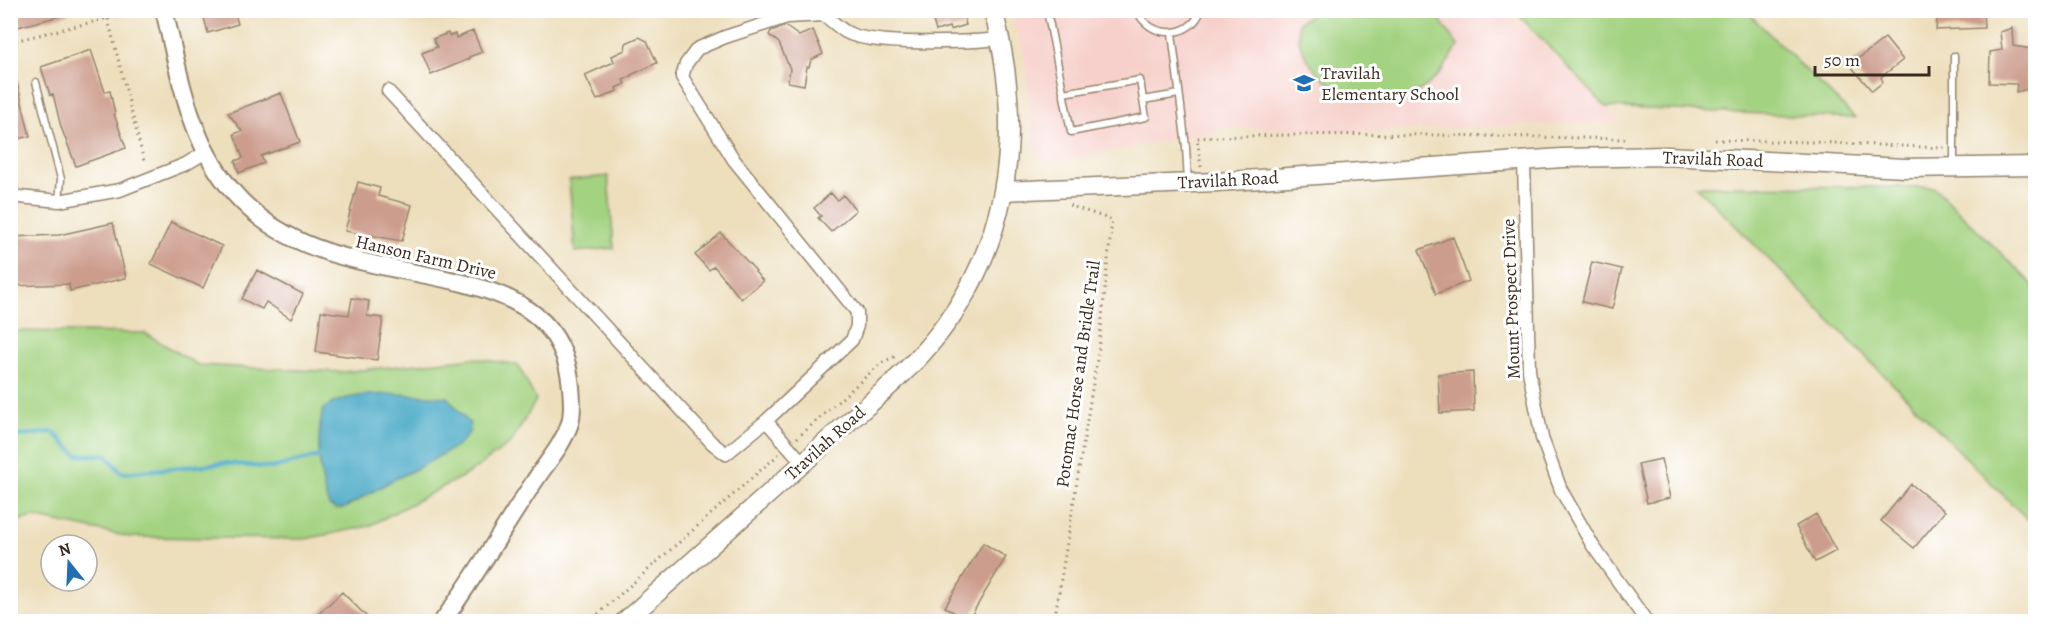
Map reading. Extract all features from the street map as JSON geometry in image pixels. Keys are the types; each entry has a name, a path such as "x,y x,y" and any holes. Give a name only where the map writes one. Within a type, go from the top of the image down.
{"main road":[{"path":"993,10 1006,74 1009,144 1004,191"},
{"name":"Travilah Road","path":"624,621 803,463 918,357 956,309 976,274 993,233 1004,191 1188,183 1562,158 1667,156 1905,168 2036,166"}],"street":[{"name":"Hanson Farm Drive","path":"164,10 187,107 197,137 229,185 249,209 284,235 331,253 360,262 463,283 511,298 538,316 555,335 569,369 571,422 559,447 532,484 468,587 442,621"},
{"path":"388,91 712,443 726,454 766,421 852,340 857,326 857,312 734,160 682,77 686,64 697,50 725,37 787,17 824,15 846,32 862,38 916,42 1000,39"},
{"path":"10,196 58,201 120,190 186,164 206,153"},
{"name":"Mount Prospect Drive","path":"1524,160 1529,371 1542,438 1562,490 1593,546 1647,621"},
{"path":"766,421 803,463"}],"lane":[{"path":"1059,10 1047,11 1071,132 1146,117 1140,80 1064,93"},
{"path":"1137,10 1146,24 1156,31 1172,33 1182,31 1192,24 1201,10"},
{"path":"1172,33 1186,147 1188,183"},
{"path":"1954,56 1954,168"},
{"path":"36,82 61,179 58,201"},
{"path":"1143,100 1179,94"}],"path":[{"path":"10,42 142,10"},
{"path":"108,19 144,161"},
{"name":"Potomac Horse and Bridle Trail","path":"1054,621 1099,347 1112,220 1069,205"},
{"path":"589,621 881,363 903,355"}],"shaded area":[{"name":"Travilah Elementary School","path":"1010,11 1508,11 1621,122 1338,132 1236,127 1050,163 1035,151 1025,58"}],"green space":[{"path":"1316,11 1434,11 1458,46 1438,75 1426,87 1410,95 1378,98 1355,94 1333,86 1325,80 1314,69 1303,51 1299,41 1298,23"},
{"path":"1515,11 1746,11 1855,118 1606,107"},
{"path":"608,176 614,248 575,252 569,180"},
{"path":"1696,186 1934,187 2035,287 2035,527"},
{"path":"10,331 145,333 198,365 342,372 474,358 518,365 536,400 511,443 469,473 369,526 305,539 130,537 34,517 11,522"}],"water":[{"path":"398,394 447,397 470,424 469,433 459,445 345,508 336,509 329,506 322,482 319,457 319,433 323,409 349,397"}],"building":[{"path":"10,10 67,10 68,14 10,29"},
{"path":"202,10 234,10 238,24 208,33"},
{"path":"930,10 962,10 966,25 936,31"},
{"path":"1938,10 1983,10 1984,28 1936,30"},
{"path":"785,26 799,36 813,30 823,54 811,60 807,67 804,85 788,82 790,69 779,43 769,35 771,31"},
{"path":"2012,28 2013,46 2032,49 2033,88 2016,92 2017,84 1989,83 1990,52 2002,50 2000,32"},
{"path":"473,31 482,52 431,75 422,53 437,47 433,39 448,33 449,36 455,34 456,38"},
{"path":"639,37 647,41 657,63 631,75 623,80 625,84 616,88 617,91 597,100 585,75 614,62 612,56 625,50 626,43"},
{"path":"1885,38 1903,60 1881,77 1883,82 1872,91 1850,65"},
{"path":"91,50 105,92 110,91 114,114 126,148 76,166 61,127 53,94 50,95 41,67"},
{"path":"15,74 30,136 10,141 10,75"},
{"path":"281,93 300,142 261,156 264,163 239,173 235,161 243,158 234,134 242,131 228,113"},
{"path":"358,182 380,188 378,196 412,205 402,241 345,231"},
{"path":"831,193 837,200 843,195 856,210 831,232 818,218 821,216 814,208"},
{"path":"171,222 222,246 203,288 151,264"},
{"path":"113,223 126,278 70,291 69,284 10,286 10,237 59,235"},
{"path":"721,233 763,281 741,299 714,266 709,270 695,255"},
{"path":"1453,237 1469,281 1436,294 1419,250"},
{"path":"1592,262 1622,269 1612,309 1582,302"},
{"path":"257,270 303,294 291,319 266,302 262,309 242,299"},
{"path":"352,298 369,301 367,316 383,318 377,360 316,352 321,311 349,315"},
{"path":"1473,372 1474,411 1440,413 1438,374"},
{"path":"1661,459 1670,498 1647,503 1638,464"},
{"path":"1911,484 1945,511 1914,548 1881,521"},
{"path":"1816,514 1836,551 1815,562 1796,526"},
{"path":"983,543 1006,557 968,621 945,607"},
{"path":"342,592 371,621 311,621"}],"waterway":[{"path":"10,437 53,432 77,455 106,455 122,473 226,463 271,468 320,456"}],"place":[{"name":"Travilah Elementary School","path":"1304,83"}]}
